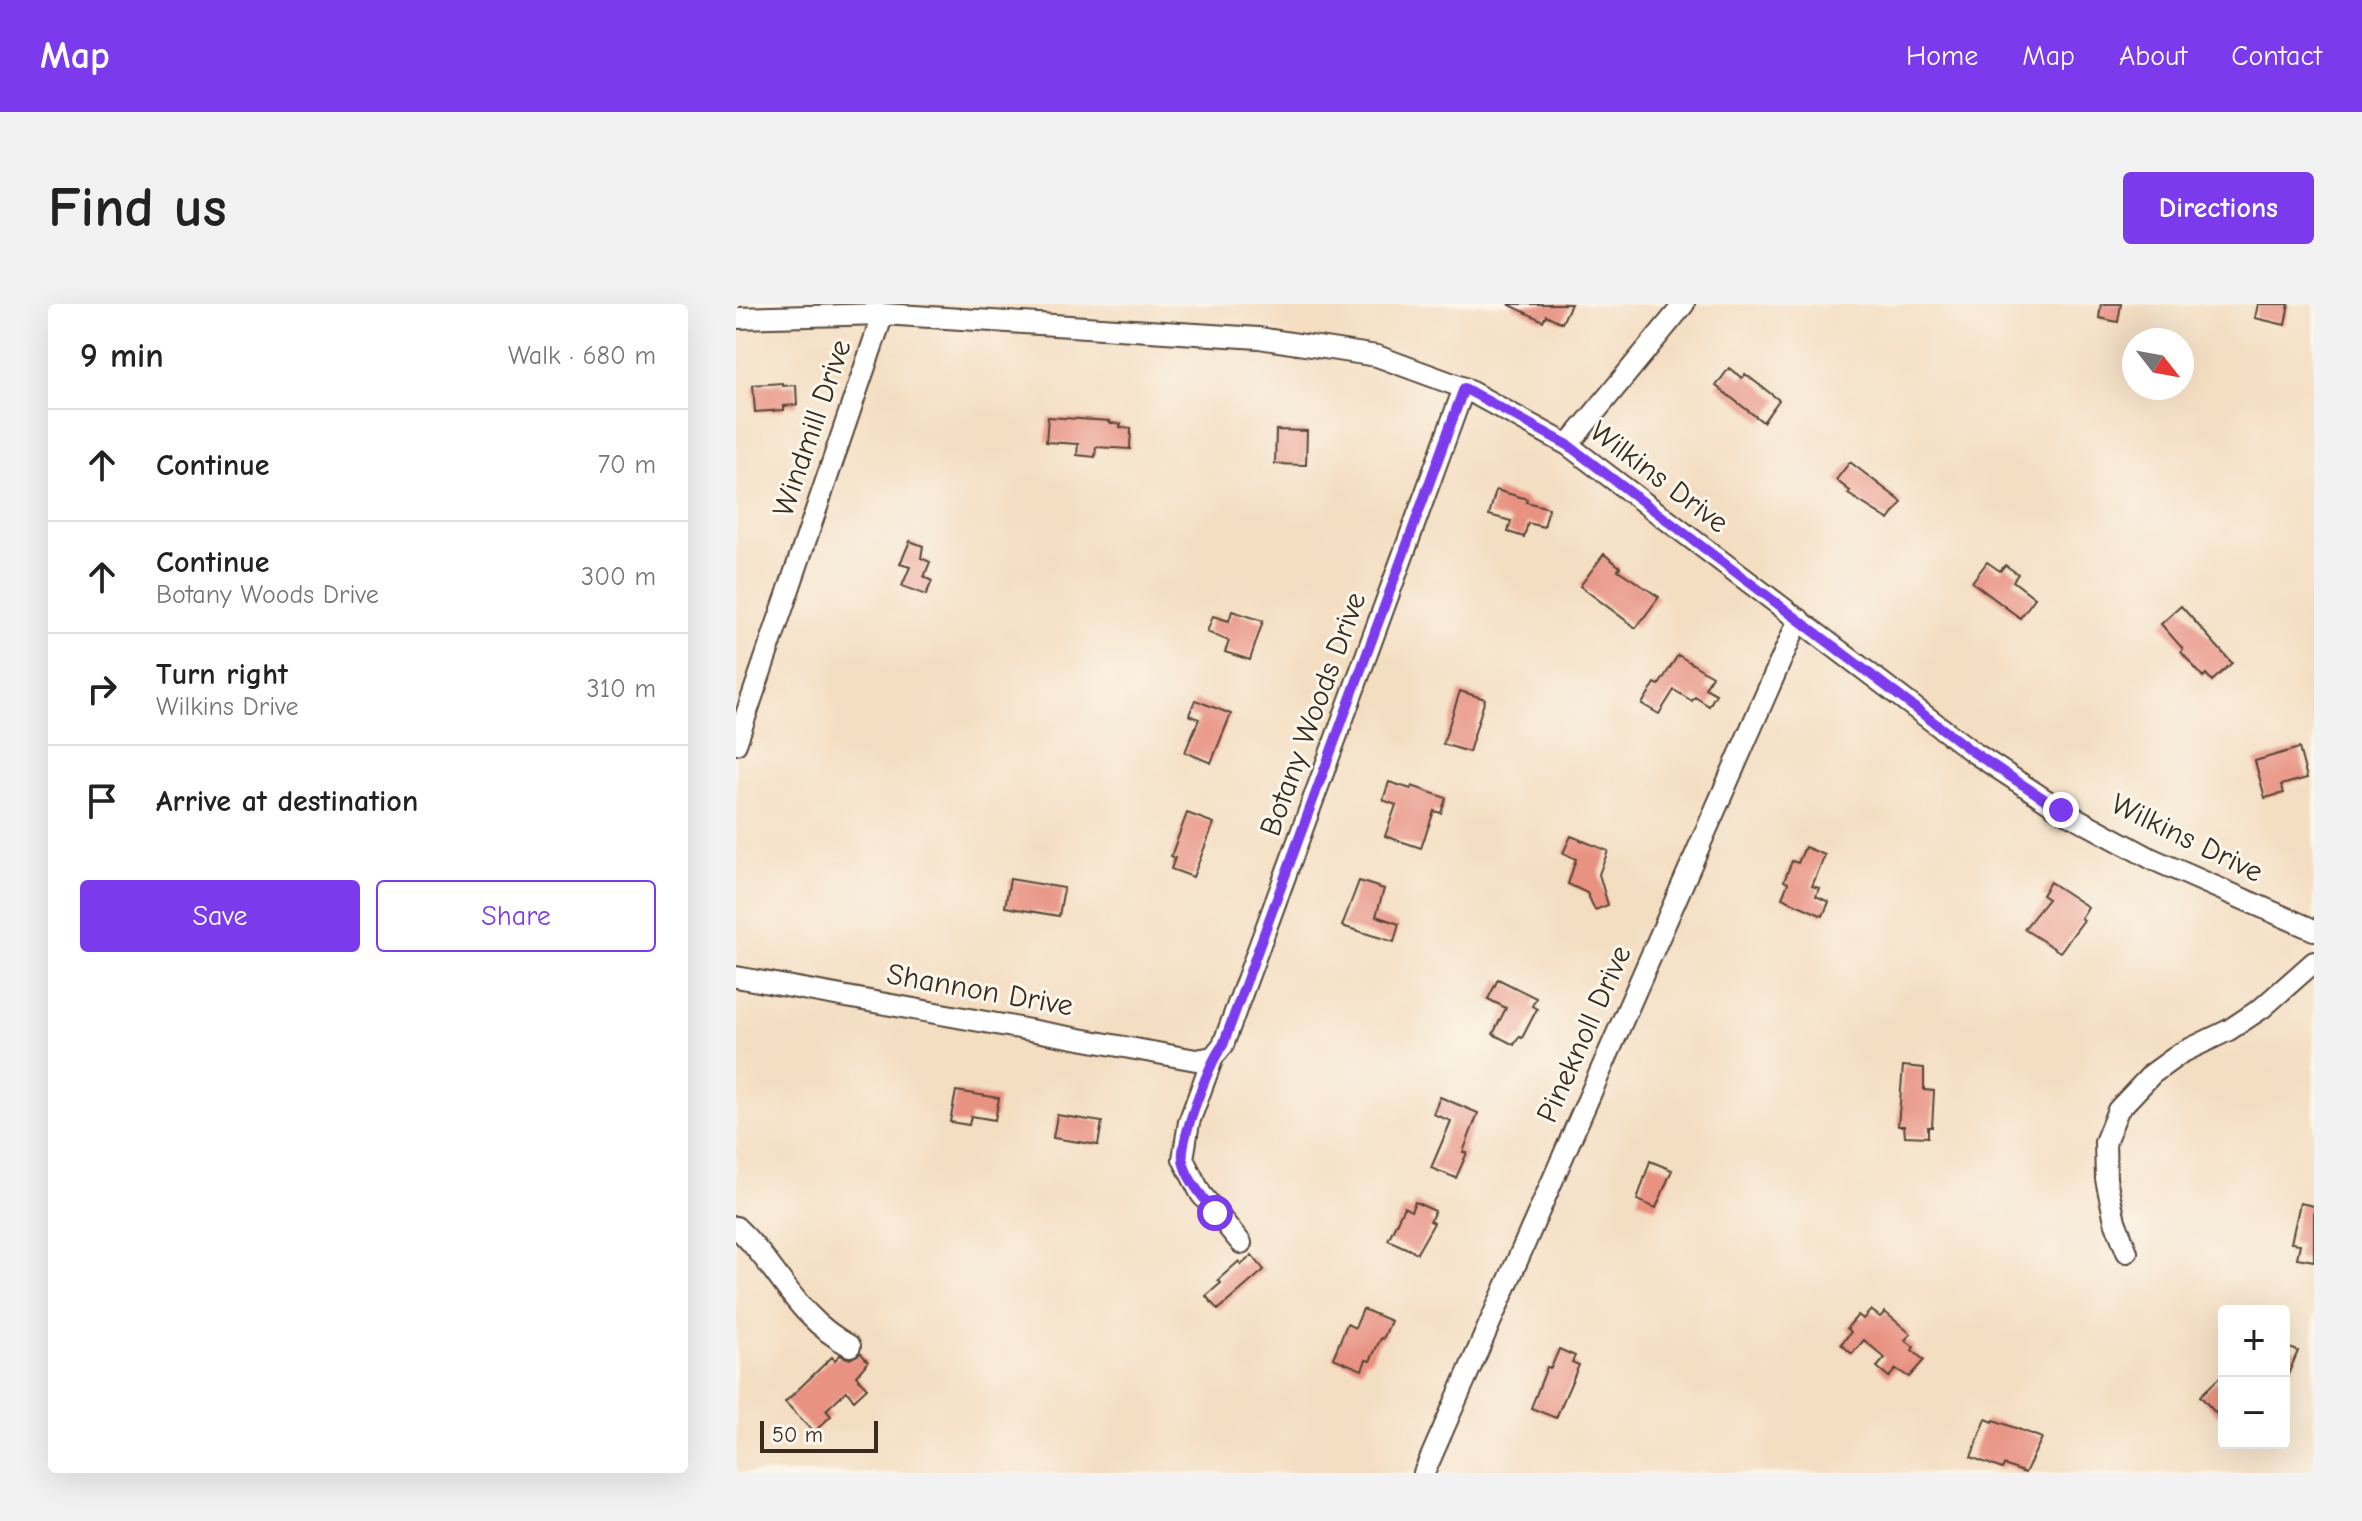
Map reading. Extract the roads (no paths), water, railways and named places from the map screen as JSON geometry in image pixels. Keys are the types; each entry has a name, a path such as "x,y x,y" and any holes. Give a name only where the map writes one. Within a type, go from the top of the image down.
{"street":[{"path":"1568,445 1684,304"},
{"name":"Wilkins Drive","path":"736,318 897,311 1259,338 1377,356 1464,388 1568,445 1973,752 2061,810 2152,859 2314,930"},
{"name":"Windmill Drive","path":"736,744 897,311"},
{"name":"Botany Woods Drive","path":"1241,1243 1201,1194 1183,1159 1189,1122 1213,1057 1223,1045 1332,755 1464,388"},
{"name":"Pineknoll Drive","path":"1424,1473 1799,619"},
{"path":"2127,1252 2115,1221 2106,1179 2105,1142 2118,1110 2152,1074 2181,1053 2229,1030 2262,1008 2314,962"},
{"name":"Shannon Drive","path":"736,977 1196,1060 1213,1057"},
{"path":"736,1227 806,1314 830,1335 850,1346"}]}
